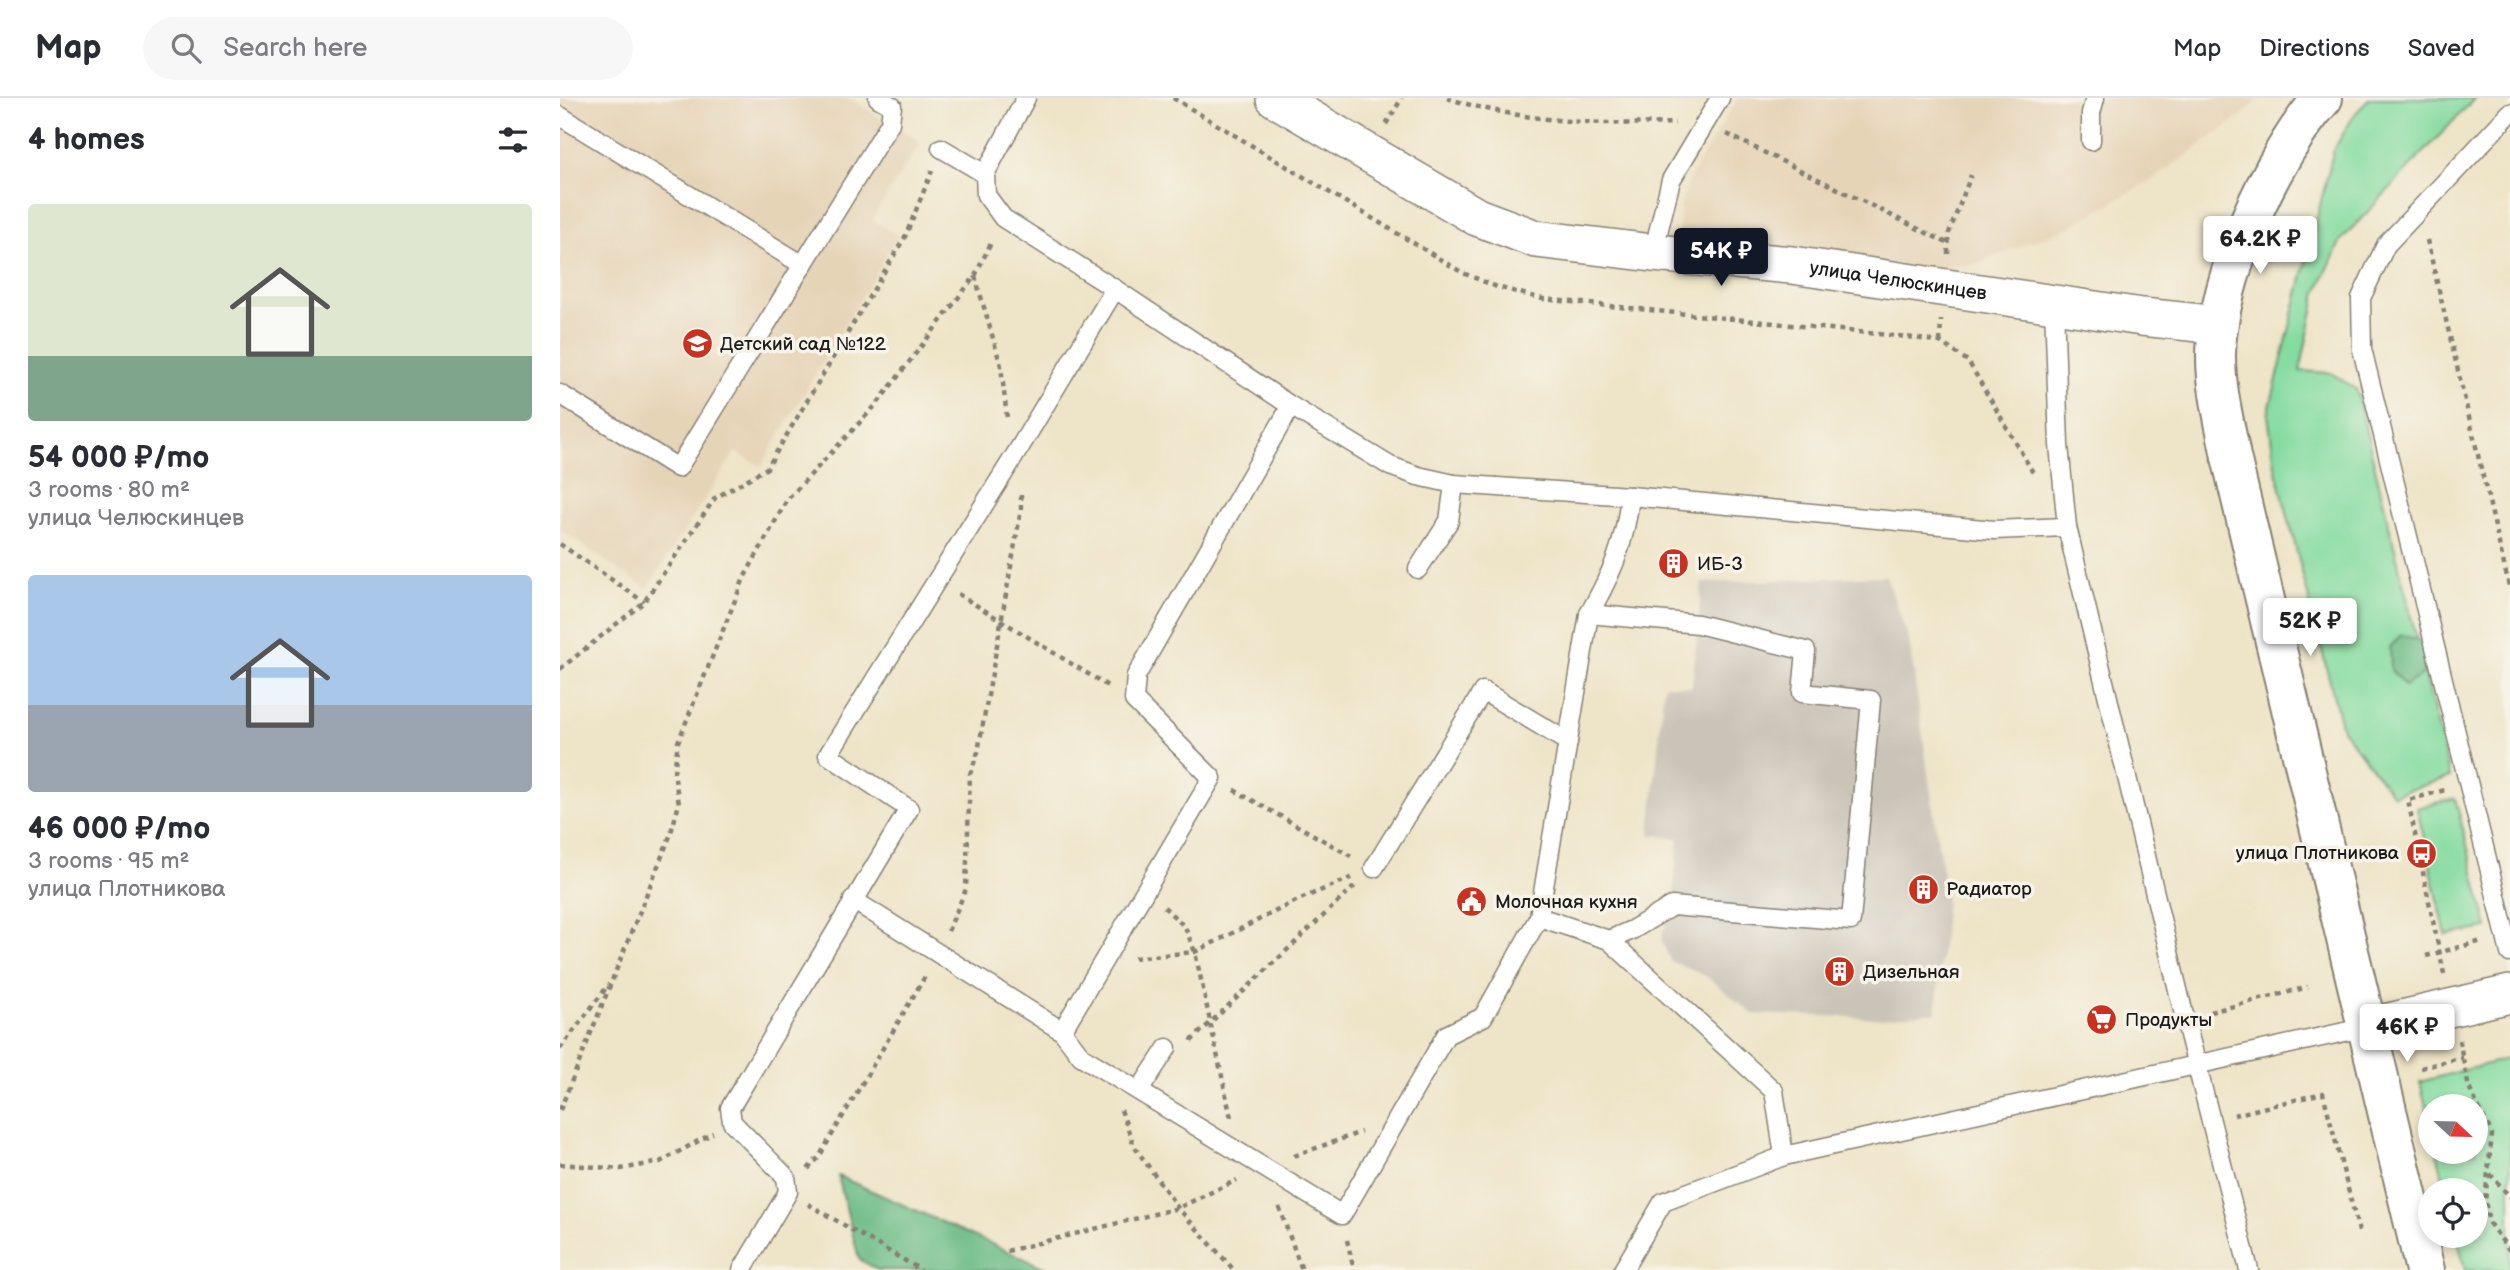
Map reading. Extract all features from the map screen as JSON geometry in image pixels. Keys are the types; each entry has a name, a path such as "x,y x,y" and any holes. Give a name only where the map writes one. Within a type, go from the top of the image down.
{"main road":[{"path":"2323,98 2285,152 2245,232 2230,272 2219,325 2216,356 2231,457 2425,1270"}],"street":[{"name":"улица Челюскинцев","path":"1275,98 1477,217 1536,239 1653,253 1792,265 2054,305 2219,325"},
{"path":"2367,1027 2510,994"}],"lane":[{"path":"560,394 678,468 890,123 892,107 878,98"},
{"path":"1026,98 985,174 986,195 1003,218 1292,406 1390,466 1454,484 1630,496 1994,530 2067,527"},
{"path":"1653,253 1671,180 1720,98"},
{"path":"2091,141 2091,113 2095,98"},
{"path":"2510,113 2386,245 2361,298 2362,349 2510,953"},
{"path":"560,116 803,265"},
{"path":"942,148 985,174"},
{"path":"742,1270 788,1192 786,1177 732,1122 730,1108 909,809 828,755 1115,289"},
{"path":"2054,305 2059,445 2067,527 2185,1019 2249,1270"},
{"path":"1062,1031 1212,778 1134,700 1136,676 1292,406"},
{"path":"1418,569 1448,521 1454,484"},
{"path":"853,900 1062,1031 1081,1056 1342,1215 1446,1035 1483,1017 1539,917 1589,614 1612,572 1626,530 1630,496"},
{"path":"1589,614 1698,624 1806,651 1802,693 1871,699 1851,922 1672,906 1632,930 1609,940"},
{"path":"1374,868 1483,691 1568,742"},
{"path":"1539,917 1609,940 1774,1091 1783,1156"},
{"path":"1623,1270 1663,1202 1783,1156 2367,1027"},
{"path":"1139,1091 1167,1048"}],"path":[{"path":"1173,98 1463,273 1497,287 1543,299 1940,342 1968,361 2039,481"},
{"path":"560,669 644,603 715,498 767,468 905,237 942,148"},
{"path":"1947,264 1949,233 1971,175"},
{"path":"2419,209 2510,590"},
{"path":"560,1110 670,836 679,804 674,772 678,742 744,578 787,500 877,404 975,276 1003,218"},
{"path":"921,1270 788,1192 819,1157 939,954 966,888 970,774 978,752 1021,510 1020,447 1008,423 1001,366 975,276"},
{"path":"1940,342 1942,316"},
{"path":"560,544 644,603"},
{"path":"937,580 1095,680 1134,700"},
{"path":"1212,778 1374,868"},
{"path":"2441,952 2408,800 2469,783"},
{"path":"1104,961 1195,952 1298,900 1374,868"},
{"path":"1167,1048 1190,1042 1374,868"},
{"path":"1146,889 1185,927 1195,952 1238,1151"},
{"path":"2426,956 2505,934"},
{"path":"560,1049 614,977"},
{"path":"2185,1019 2308,987"},
{"path":"2457,1031 2469,1088 2492,1134 2490,1174 2485,1200 2489,1223 2510,1251"},
{"path":"2421,1068 2463,1057"},
{"path":"1107,1072 1134,1146 1178,1208 1234,1270"},
{"path":"2212,1121 2323,1093 2360,1235"},
{"path":"1007,1251 1178,1208 1264,1167 1398,1118"},
{"path":"560,1164 621,1169 660,1162 732,1122"},
{"path":"1264,1167 1302,1270"},
{"path":"2490,1174 2510,1197"}],"shaded area":[{"name":"Детский сад №122","path":"560,98 849,98 921,142 872,219 898,236 761,466 735,452 647,589 560,530"},
{"path":"1738,98 2260,98 2242,115 2158,176 2069,227 1976,264 1935,270 1907,270 1678,236 1681,205 1691,176"},
{"path":"1886,576 1909,640 1946,899 1936,1012 1883,1018 1753,1014 1706,976 1670,961 1661,939 1672,906 1679,838 1650,835 1664,685 1692,687 1702,583"}],"green space":[{"path":"2369,98 2475,98 2341,240 2317,292 2300,371 2331,373 2356,389 2450,777 2393,795 2342,729 2275,466 2268,415 2334,149 2355,114"},
{"path":"2401,635 2426,643 2428,671 2405,686 2391,670 2390,647"},
{"path":"2455,798 2488,928 2446,935 2417,808"},
{"path":"2510,1058 2510,1270 2465,1270 2460,1248 2488,1248 2488,1178 2443,1178 2440,1164 2488,1164 2488,1094 2423,1094 2420,1082"},
{"path":"838,1176 1050,1270 878,1270 859,1259"}],"place":[{"name":"Детский сад №122","path":"697,344"},
{"name":"ИБ-3","path":"1674,564"},
{"name":"улица Плотникова","path":"2422,853"},
{"name":"Радиатор","path":"1923,889"},
{"name":"Молочная кухня","path":"1472,902"},
{"name":"Дизельная","path":"1840,972"},
{"name":"Продукты","path":"2102,1020"}]}
